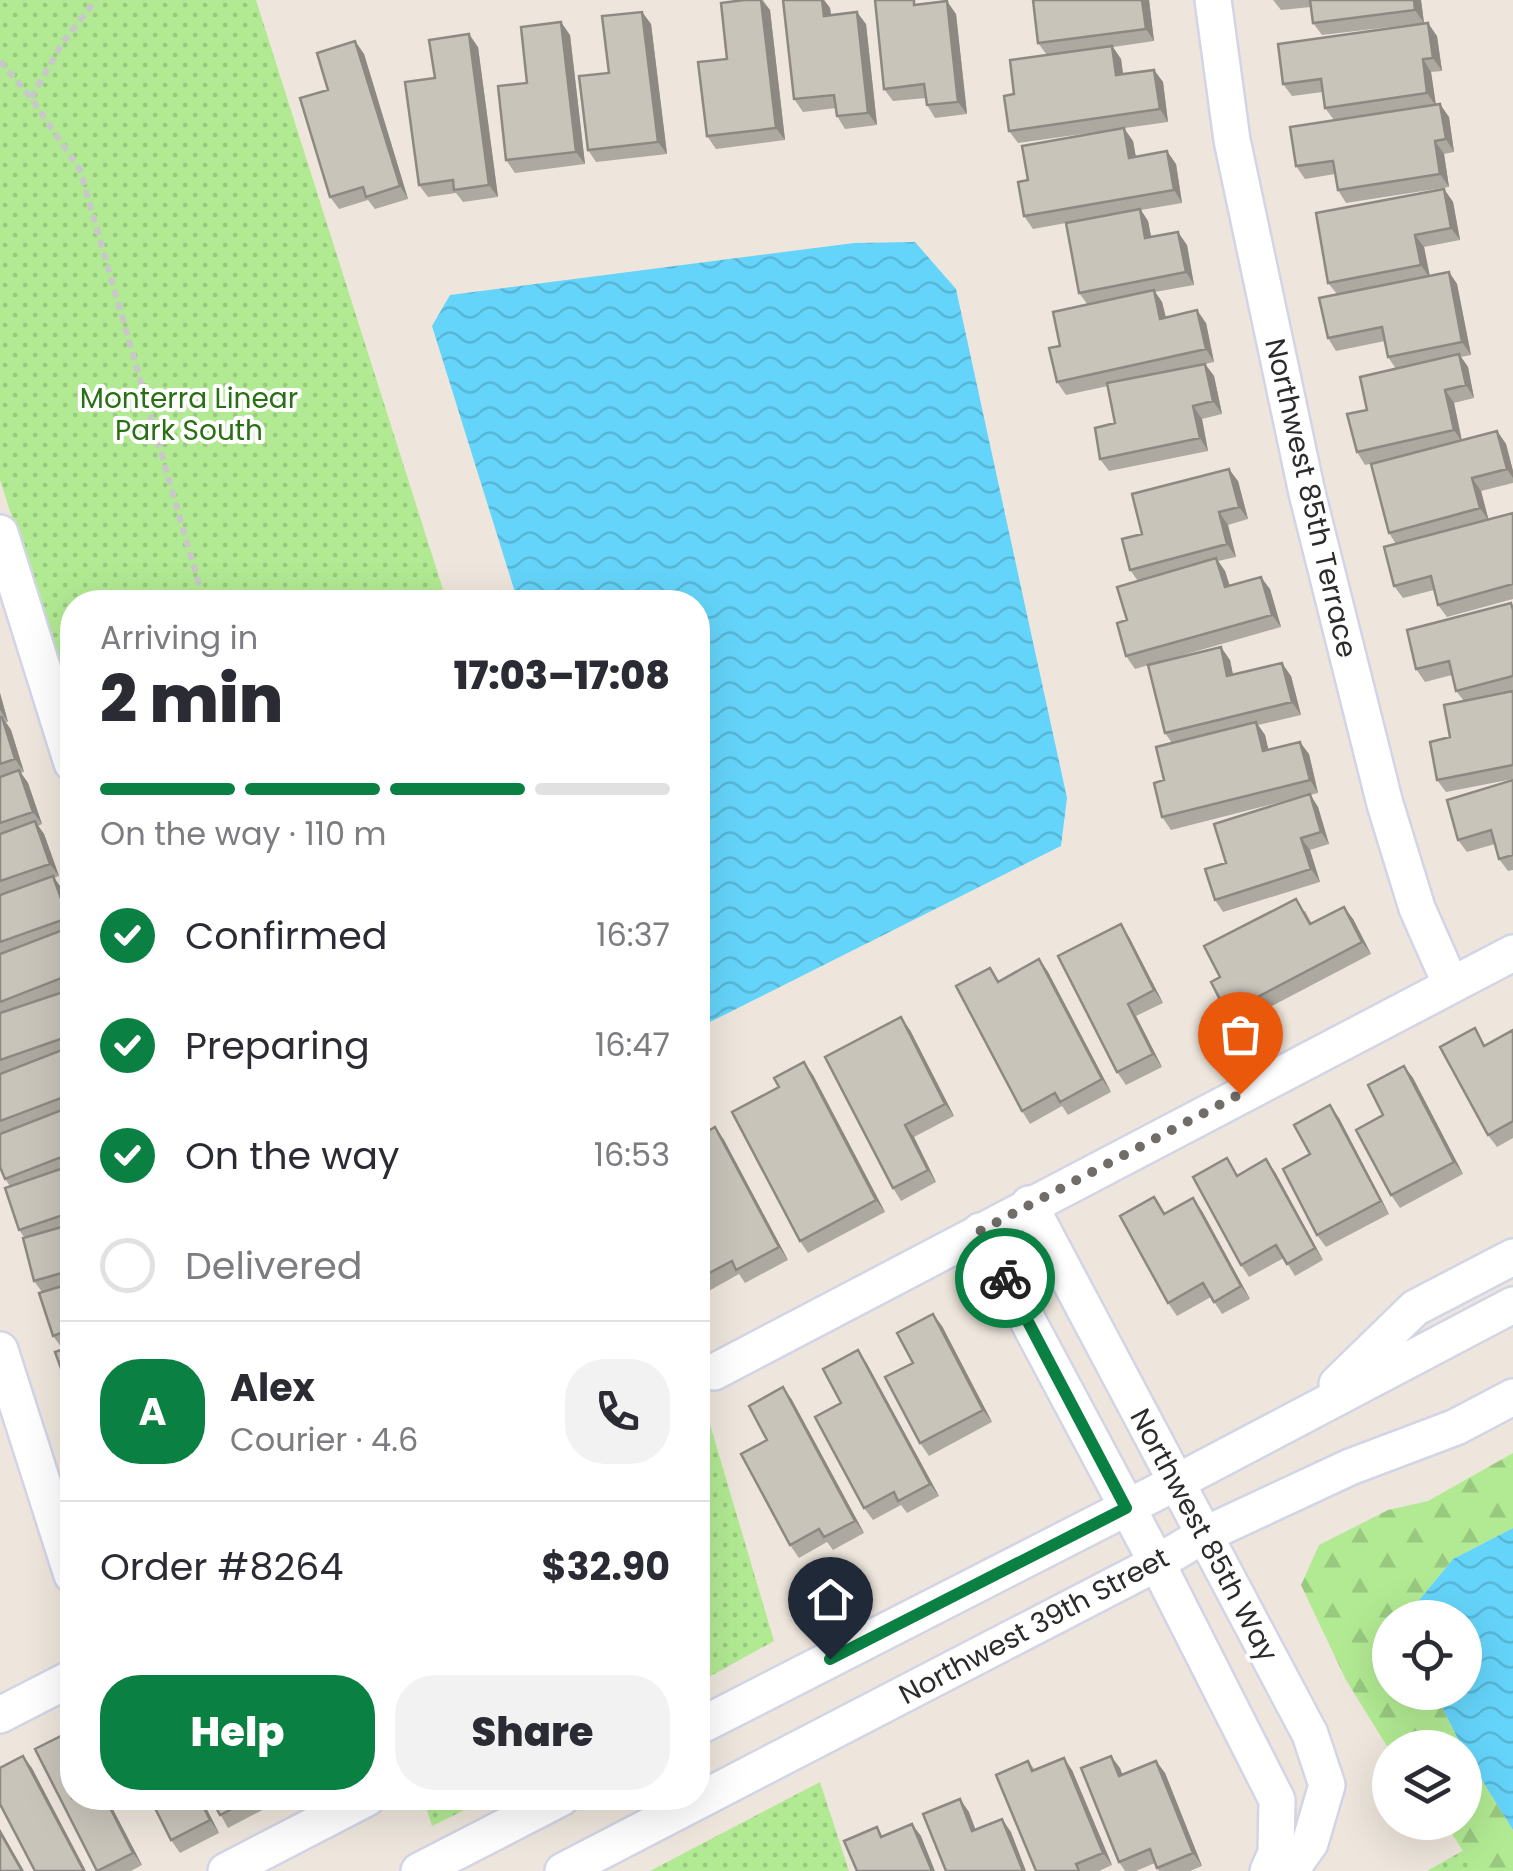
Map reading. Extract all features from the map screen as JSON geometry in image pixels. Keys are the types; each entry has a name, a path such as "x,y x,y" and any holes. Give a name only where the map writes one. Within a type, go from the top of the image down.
{"street":[{"name":"Northwest 85th Terrace","path":"1214,0 1232,140 1306,492 1384,804 1417,908 1451,985"},
{"path":"0,534 60,726"},
{"path":"714,1372 1513,952"},
{"name":"Northwest 85th Way","path":"1030,1204 1202,1536 1310,1734 1327,1785 1310,1843 1290,1871"},
{"name":"Northwest 85th Way","path":"980,1231 1157,1563 1277,1800 1276,1853 1268,1871"},
{"path":"1307,1412 1415,1308 1513,1258"},
{"path":"710,1721 1513,1305"},
{"path":"0,1350 60,1538"},
{"name":"Northwest 39th Street","path":"710,1795 1202,1536 1350,1466 1456,1427 1513,1397"},
{"path":"0,1715 60,1684"},
{"path":"226,1871 343,1810"},
{"path":"419,1871 538,1810"},
{"name":"Northwest 39th Street","path":"563,1871 681,1810"}],"path":[{"path":"31,98 64,42 96,0"},
{"path":"0,61 31,98 80,170 201,590"}],"green space":[{"name":"Monterra Linear Park South","path":"0,0 256,0 443,590 60,590 60,667 0,480"},
{"path":"710,1425 774,1641 710,1676"},
{"path":"1513,1453 1513,1528 1453,1559 1419,1600 1372,1600 1372,1710 1444,1710 1454,1730 1377,1730 1346,1680 1301,1585 1319,1545 1388,1510 1428,1501"},
{"path":"1482,1780 1513,1830 1513,1871 1476,1871 1456,1840 1482,1840"},
{"path":"820,1782 849,1871 650,1871"},
{"path":"427,1810 465,1810 432,1826"},
{"path":"1464,1850 1476,1871 1427,1871"}],"water":[{"path":"915,242 956,289 1067,798 1061,846 710,1022 710,590 514,590 432,326 450,295 854,243"},
{"path":"1513,1528 1513,1830 1482,1780 1482,1730 1454,1730 1444,1710 1482,1710 1482,1600 1419,1600 1453,1559"}],"building":[{"path":"761,0 776,128 707,136 698,62 727,59 721,3"},
{"path":"783,0 822,0 824,16 857,12 868,113 837,116 834,95 794,99"},
{"path":"875,0 914,0 914,5 947,1 958,102 927,105 924,84 884,89"},
{"path":"1033,0 1142,0 1146,29 1038,43"},
{"path":"1310,0 1414,0 1415,10 1313,23"},
{"path":"642,12 658,142 588,150 579,76 609,73 602,16"},
{"path":"561,22 576,152 506,160 498,86 527,83 521,27"},
{"path":"1428,23 1433,58 1423,59 1427,93 1325,108 1321,79 1283,84 1278,44"},
{"path":"469,34 489,185 454,190 453,180 419,185 405,82 435,78 429,40"},
{"path":"355,41 400,186 366,197 363,187 330,197 300,98 328,90 317,53"},
{"path":"1112,46 1116,75 1154,70 1160,109 1009,131 1004,96 1014,94 1010,60"},
{"path":"1440,104 1446,139 1435,141 1440,174 1338,190 1333,161 1296,166 1290,127"},
{"path":"1124,128 1129,158 1167,151 1174,190 1024,216 1018,182 1028,180 1022,146"},
{"path":"1444,189 1451,228 1415,235 1421,265 1328,283 1316,213"},
{"path":"1140,209 1145,238 1178,232 1186,272 1079,293 1066,223"},
{"path":"1449,272 1462,342 1388,357 1382,327 1328,338 1319,298"},
{"path":"1154,290 1160,319 1197,310 1206,349 1057,382 1049,348 1060,346 1053,312"},
{"path":"1459,354 1466,385 1445,390 1454,430 1357,452 1347,414 1367,410 1360,377"},
{"path":"1205,364 1213,401 1193,406 1200,438 1100,459 1095,428 1115,423 1107,383"},
{"path":"1497,431 1507,469 1472,478 1480,508 1389,533 1371,464"},
{"path":"1229,469 1239,507 1219,512 1227,544 1130,570 1122,539 1142,534 1132,494"},
{"path":"1513,513 1513,584 1438,605 1431,576 1394,586 1384,547"},
{"path":"1216,558 1225,587 1261,577 1272,615 1126,656 1117,623 1127,620 1117,587"},
{"path":"1511,603 1513,676 1456,691 1449,661 1416,669 1407,630"},
{"path":"1221,647 1227,676 1282,663 1292,702 1165,733 1148,665"},
{"path":"1513,691 1513,765 1437,780 1430,742 1450,737 1444,705"},
{"path":"0,718 15,759 0,764"},
{"path":"1256,722 1263,751 1300,742 1310,780 1162,817 1154,783 1164,780 1156,747"},
{"path":"19,770 33,812 0,823 0,777"},
{"path":"1513,780 1513,855 1499,859 1491,830 1458,840 1447,800"},
{"path":"1310,794 1321,832 1301,838 1311,869 1215,900 1205,869 1226,863 1214,824"},
{"path":"35,821 50,864 0,881 0,834"},
{"path":"53,876 60,896 60,921 0,942 0,895"},
{"path":"1296,899 1310,924 1344,907 1362,942 1227,1013 1211,982 1220,977 1204,946"},
{"path":"1121,924 1154,990 1128,1004 1153,1054 1117,1072 1058,956"},
{"path":"60,931 60,979 0,1002 0,954"},
{"path":"1039,959 1102,1079 1060,1102 1055,1093 1022,1111 956,986 990,968 998,982"},
{"path":"60,993 60,1039 0,1060 0,1013"},
{"path":"901,1017 945,1104 905,1125 928,1170 893,1188 825,1057"},
{"path":"1475,1028 1484,1046 1513,1030 1513,1121 1488,1135 1440,1047"},
{"path":"60,1051 60,1098 0,1121 0,1074"},
{"path":"804,1062 876,1200 800,1241 732,1112 779,1087 774,1078"},
{"path":"1404,1066 1454,1162 1391,1195 1356,1130 1383,1115 1368,1085"},
{"path":"1330,1105 1381,1201 1317,1235 1283,1169 1310,1154 1294,1125"},
{"path":"60,1111 60,1158 5,1179 0,1167 0,1134"},
{"path":"715,1127 779,1247 736,1270 732,1261 710,1273 710,1130"},
{"path":"1227,1158 1237,1176 1266,1159 1315,1248 1287,1264 1276,1245 1241,1265 1193,1177"},
{"path":"60,1169 60,1216 19,1230 5,1188"},
{"path":"1154,1197 1164,1214 1193,1198 1241,1286 1214,1302 1203,1283 1168,1303 1120,1216"},
{"path":"60,1227 60,1273 34,1281 23,1238"},
{"path":"60,1287 60,1333 53,1336 39,1293"},
{"path":"933,1314 983,1410 920,1443 885,1377 913,1363 897,1333"},
{"path":"858,1350 930,1484 898,1501 894,1492 864,1508 815,1417 841,1403 823,1369"},
{"path":"783,1387 855,1521 824,1537 819,1529 790,1545 741,1454 767,1440 749,1406"},
{"path":"60,1736 60,1798 35,1749"},
{"path":"23,1756 84,1871 35,1871 0,1804 0,1768"},
{"path":"1111,1756 1119,1776 1156,1761 1193,1853 1157,1868 1150,1849 1119,1862 1081,1768"},
{"path":"1064,1758 1103,1853 1076,1864 1079,1871 1036,1871 996,1775 1028,1761 1032,1771"},
{"path":"960,1799 972,1831 1002,1819 1023,1871 946,1871 923,1814"},
{"path":"66,1810 111,1810 133,1853 97,1871"},
{"path":"156,1810 205,1810 210,1820 171,1840"},
{"path":"912,1824 932,1871 857,1871 844,1841 877,1827 881,1837"},
{"path":"0,1832 22,1871 0,1871"}],"way so far":[{"path":"1005,1278 980,1231 1240,1094"}],"route":[{"path":"830,1659 1126,1508 1005,1278"}]}
